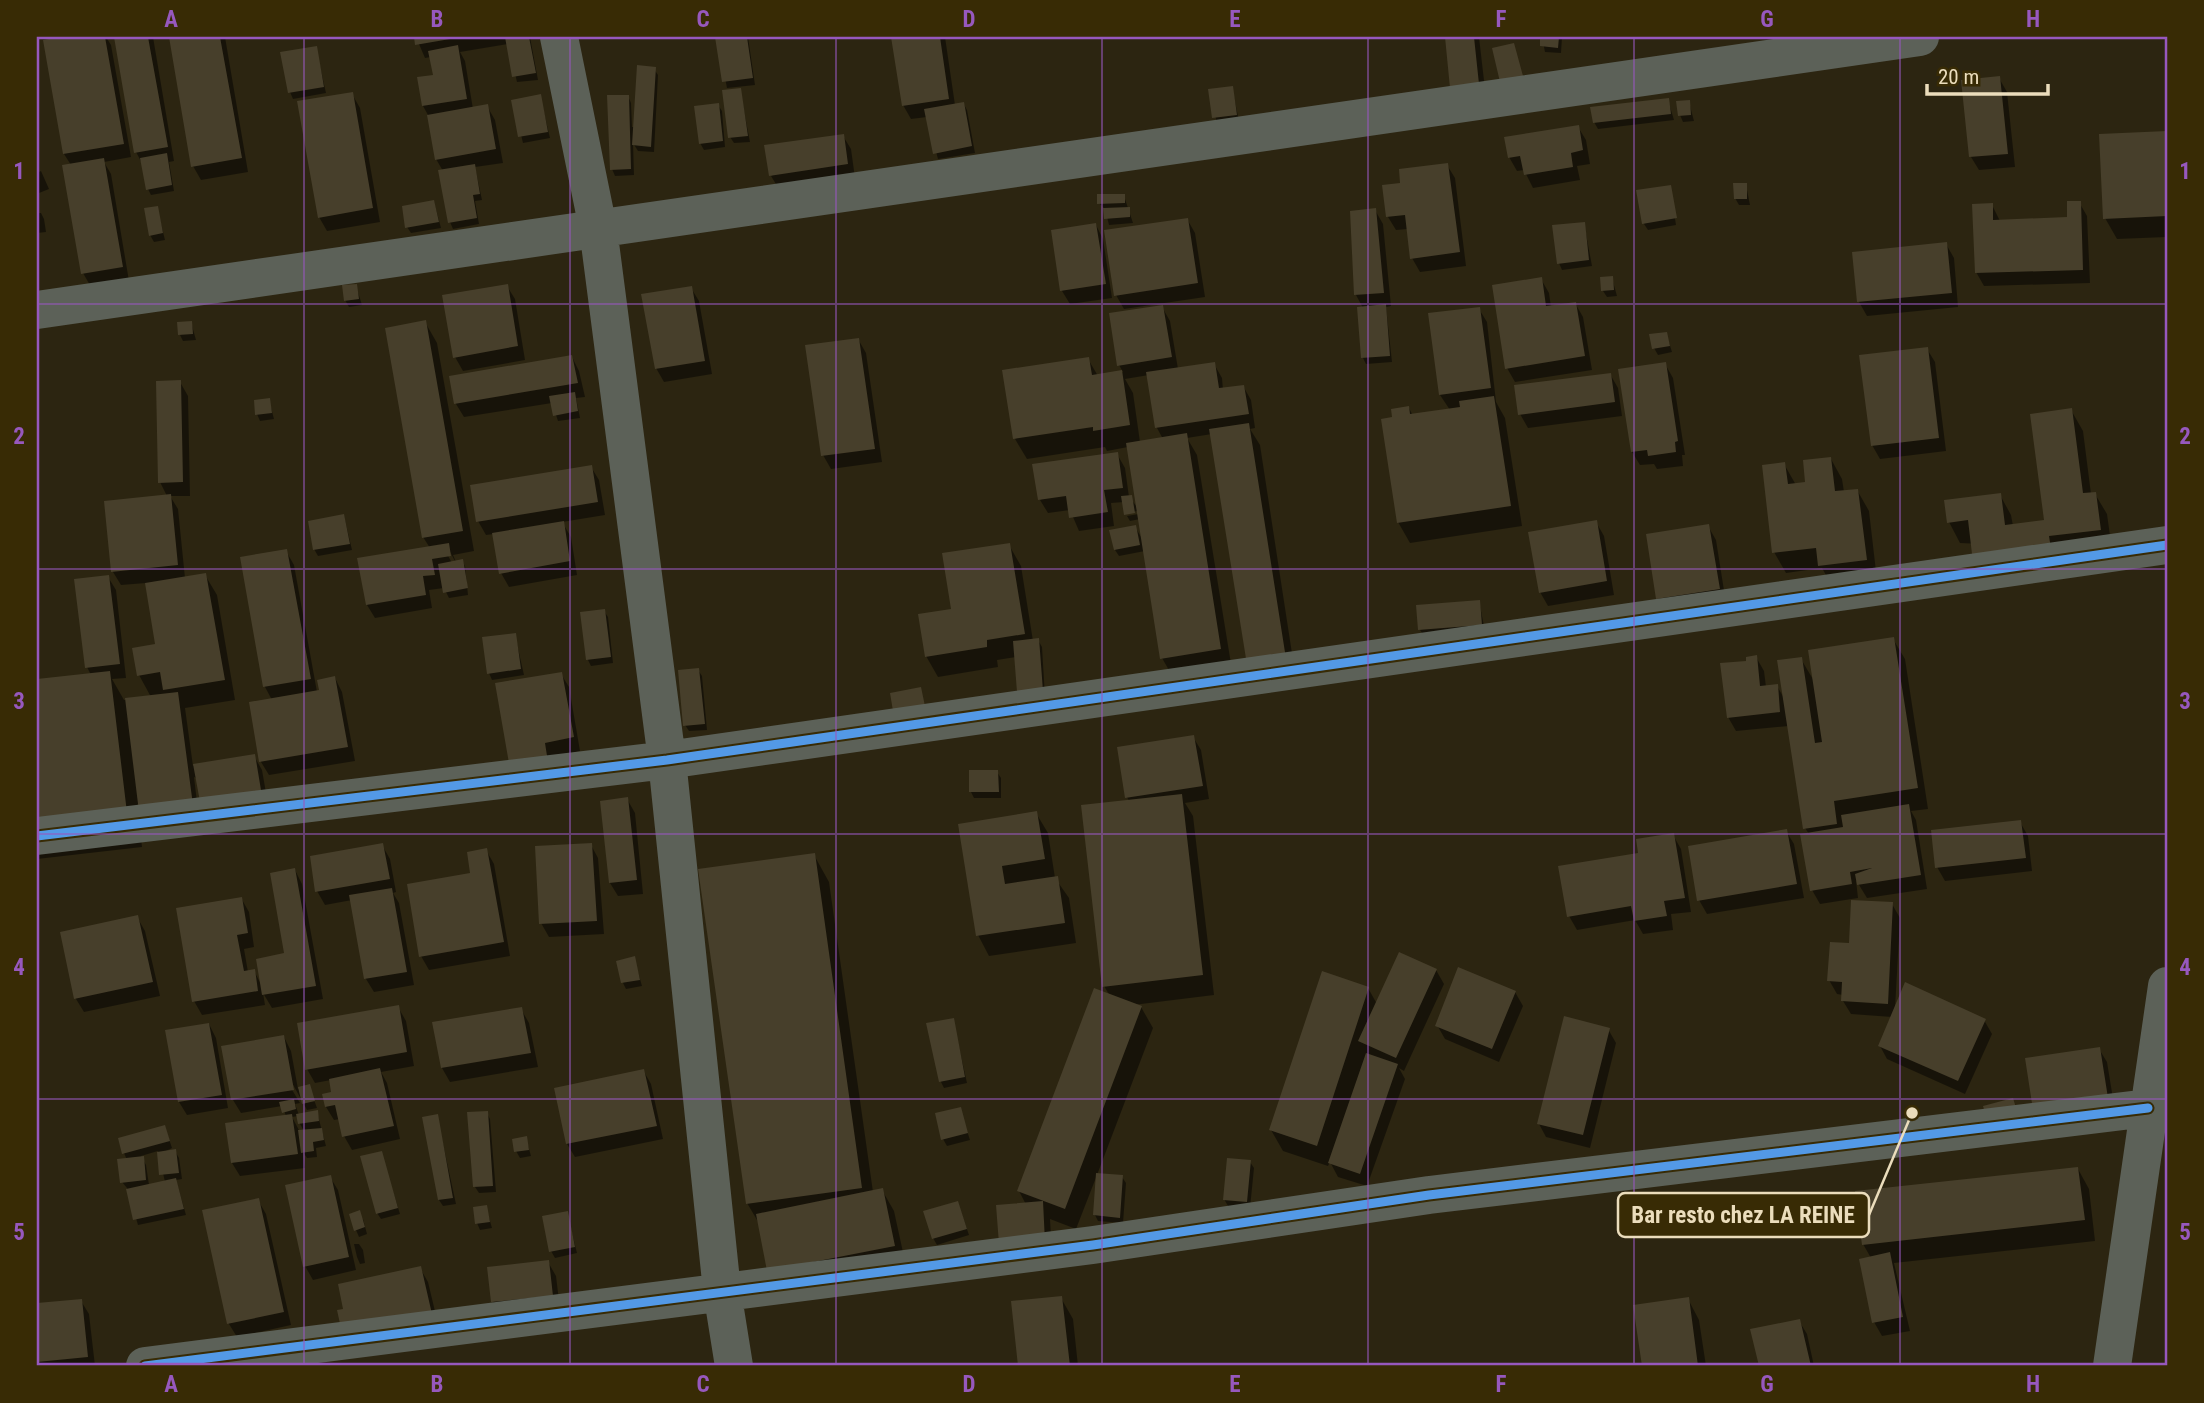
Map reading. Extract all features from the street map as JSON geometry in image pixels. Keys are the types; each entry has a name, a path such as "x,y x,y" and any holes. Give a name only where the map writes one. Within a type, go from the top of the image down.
{"street":[{"path":"559,37 598,228 667,760 722,1291 734,1366"},
{"path":"37,310 1920,37"},
{"path":"37,835 667,760 2167,545"},
{"path":"2112,1366 2167,986"},
{"path":"145,1366 1093,1245 1429,1195 2148,1108"}],"building":[{"path":"60,37 105,37 124,144 63,154 43,40"},
{"path":"114,37 148,37 168,147 134,153"},
{"path":"169,37 220,37 242,158 191,167"},
{"path":"414,37 456,37 456,38 415,45"},
{"path":"505,37 529,37 536,73 512,77"},
{"path":"715,37 747,37 753,78 722,82"},
{"path":"891,37 940,37 949,99 902,106"},
{"path":"1445,37 1474,37 1479,84 1450,88"},
{"path":"1540,37 1559,37 1558,48 1540,46"},
{"path":"1514,43 1523,76 1500,82 1492,48"},
{"path":"458,45 467,99 422,106 417,77 433,75 428,51"},
{"path":"317,46 324,87 288,93 280,52"},
{"path":"637,65 656,67 651,147 632,145"},
{"path":"2000,76 2008,154 1969,157 1961,80"},
{"path":"1233,86 1237,115 1212,118 1208,89"},
{"path":"741,88 748,136 728,138 722,90"},
{"path":"353,92 373,208 318,218 297,101"},
{"path":"541,94 548,132 518,137 511,100"},
{"path":"607,95 629,95 631,169 610,170"},
{"path":"1669,98 1671,114 1593,123 1590,107"},
{"path":"1690,100 1691,115 1678,116 1676,101"},
{"path":"964,102 972,146 933,154 924,109"},
{"path":"719,103 723,141 699,144 694,106"},
{"path":"488,104 496,149 435,160 427,115"},
{"path":"1579,125 1583,150 1571,153 1573,167 1524,175 1520,156 1508,158 1504,137"},
{"path":"2167,131 2167,216 2103,219 2099,134"},
{"path":"844,134 848,164 769,176 764,145"},
{"path":"167,153 172,185 146,190 140,158"},
{"path":"104,158 123,267 81,274 62,165"},
{"path":"1448,163 1460,252 1410,259 1405,215 1386,217 1382,185 1400,183 1399,169"},
{"path":"475,164 480,194 473,195 477,218 448,223 438,170"},
{"path":"1733,183 1747,183 1747,199 1734,199"},
{"path":"1671,185 1677,218 1642,224 1636,190"},
{"path":"1097,194 1125,194 1125,203 1097,204"},
{"path":"434,200 439,222 405,228 402,206"},
{"path":"2067,201 2081,201 2083,270 1975,273 1972,204 1993,203 1993,220 2067,217"},
{"path":"158,206 163,233 149,236 144,208"},
{"path":"1130,207 1130,217 1104,219 1103,208"},
{"path":"1376,208 1384,293 1354,295 1350,211"},
{"path":"1188,218 1198,283 1114,296 1104,230"},
{"path":"1585,222 1589,260 1557,264 1552,225"},
{"path":"1096,223 1106,284 1060,291 1051,230"},
{"path":"1947,242 1952,293 1857,302 1852,252"},
{"path":"1613,276 1614,290 1601,291 1600,277"},
{"path":"1542,277 1546,306 1576,302 1585,356 1505,369 1492,285"},
{"path":"357,284 359,299 344,301 342,285"},
{"path":"508,284 518,346 453,358 442,295"},
{"path":"692,286 705,361 655,369 641,294"},
{"path":"1386,304 1390,356 1361,358 1357,307"},
{"path":"1163,305 1172,357 1117,366 1109,313"},
{"path":"1480,307 1491,388 1439,395 1428,313"},
{"path":"426,320 463,531 422,538 385,328"},
{"path":"192,321 193,334 178,335 177,322"},
{"path":"1667,332 1670,346 1652,349 1649,334"},
{"path":"859,338 875,449 821,456 805,345"},
{"path":"1928,347 1939,438 1871,446 1859,355"},
{"path":"572,355 578,383 454,404 449,376"},
{"path":"1089,357 1092,375 1122,370 1130,425 1093,431 1093,427 1013,439 1002,370"},
{"path":"1215,362 1219,388 1244,385 1249,414 1155,428 1146,372"},
{"path":"1666,362 1678,441 1675,442 1676,452 1648,456 1647,450 1631,452 1618,369"},
{"path":"1611,373 1615,402 1518,415 1514,385"},
{"path":"181,380 183,482 158,483 156,381"},
{"path":"575,392 578,411 553,416 549,396"},
{"path":"1494,396 1511,506 1397,523 1381,419 1392,417 1391,409 1409,406 1410,414 1460,407 1459,401"},
{"path":"270,398 272,413 255,415 254,400"},
{"path":"2072,408 2083,493 2096,492 2101,530 2049,536 2052,555 1972,554 1968,520 1947,523 1944,500 2001,493 2005,525 2044,520 2030,414"},
{"path":"1249,423 1287,665 1248,671 1209,429"},
{"path":"1187,433 1221,649 1160,659 1126,443"},
{"path":"1118,452 1123,488 1104,490 1108,512 1069,518 1066,496 1038,500 1032,464"},
{"path":"1831,457 1835,491 1858,489 1867,560 1818,566 1816,548 1772,553 1762,465 1785,462 1788,484 1805,482 1803,460"},
{"path":"592,465 598,502 476,522 470,485"},
{"path":"171,494 178,565 111,572 104,501"},
{"path":"1132,495 1135,513 1124,515 1121,496"},
{"path":"344,514 350,544 313,550 308,521"},
{"path":"1597,520 1607,581 1539,593 1528,532"},
{"path":"564,521 570,561 499,574 492,533"},
{"path":"1709,524 1720,589 1656,599 1646,534"},
{"path":"1136,525 1140,545 1114,550 1109,530"},
{"path":"449,543 451,556 432,559 435,575 423,576 426,595 366,605 357,558"},
{"path":"1010,543 1025,634 987,640 987,647 925,657 918,614 951,609 942,553"},
{"path":"287,549 311,679 263,687 240,557"},
{"path":"463,559 468,588 443,593 438,564"},
{"path":"206,573 225,680 163,690 160,672 137,676 132,648 155,644 145,583"},
{"path":"109,575 120,664 85,668 74,579"},
{"path":"1480,600 1482,625 1418,630 1416,605"},
{"path":"605,609 611,657 586,660 580,612"},
{"path":"516,633 521,669 487,674 482,637"},
{"path":"1894,637 1918,788 1834,801 1837,824 1803,829 1777,660 1802,657 1815,743 1822,742 1808,650"},
{"path":"1039,638 1043,691 1017,692 1013,641"},
{"path":"1757,655 1760,686 1778,684 1780,712 1727,718 1720,663 1746,661 1746,657"},
{"path":"699,668 705,724 683,726 678,670"},
{"path":"110,671 128,821 37,831 37,679"},
{"path":"562,672 574,737 545,743 548,762 510,769 495,683"},
{"path":"335,676 348,747 259,762 249,702 319,690 317,680"},
{"path":"921,687 926,711 894,717 890,693"},
{"path":"178,692 193,805 139,812 125,698"},
{"path":"1194,735 1203,786 1125,798 1117,747"},
{"path":"255,754 262,796 201,807 193,764"},
{"path":"969,770 998,770 999,792 969,792"},
{"path":"1182,794 1203,975 1102,987 1081,805"},
{"path":"628,797 637,880 609,883 600,801"},
{"path":"1909,804 1921,875 1857,885 1855,874 1872,868 1850,872 1852,884 1810,891 1800,834 1843,827 1841,815"},
{"path":"1037,811 1045,859 1002,866 1005,884 1058,876 1065,923 976,936 958,824"},
{"path":"2021,820 2026,858 1935,868 1931,830"},
{"path":"1787,829 1797,884 1697,901 1688,846"},
{"path":"1674,833 1685,898 1664,901 1667,916 1634,921 1631,906 1567,917 1558,866 1638,853 1636,839"},
{"path":"383,843 390,879 315,892 310,856"},
{"path":"592,843 597,921 539,924 535,846"},
{"path":"487,848 504,942 419,957 407,884 470,873 467,852"},
{"path":"815,853 862,1188 746,1204 698,869"},
{"path":"295,868 316,986 262,995 256,959 284,953 270,873"},
{"path":"392,888 407,972 364,979 349,895"},
{"path":"242,897 248,933 237,935 244,971 255,969 258,991 192,1002 176,908"},
{"path":"1851,900 1893,902 1888,1004 1841,1001 1842,982 1827,981 1830,942 1849,943"},
{"path":"138,915 153,982 74,999 60,932"},
{"path":"1399,952 1437,969 1396,1058 1358,1041"},
{"path":"635,956 640,980 621,983 616,961"},
{"path":"1458,967 1516,991 1492,1049 1435,1026"},
{"path":"1322,971 1369,987 1317,1146 1269,1130"},
{"path":"1905,982 1986,1019 1958,1081 1878,1046"},
{"path":"1094,988 1142,1006 1065,1209 1017,1191"},
{"path":"399,1005 407,1052 305,1070 297,1023"},
{"path":"522,1007 531,1053 441,1068 432,1022"},
{"path":"1564,1016 1610,1028 1583,1135 1537,1124"},
{"path":"954,1018 965,1077 939,1082 926,1023"},
{"path":"209,1023 222,1095 178,1102 165,1030"},
{"path":"284,1035 294,1090 231,1100 221,1046"},
{"path":"2100,1047 2108,1098 2033,1110 2025,1058"},
{"path":"1366,1053 1398,1064 1360,1174 1328,1163"},
{"path":"380,1068 394,1126 342,1137 335,1105 325,1107 322,1094 331,1092 329,1079"},
{"path":"644,1069 657,1126 566,1144 554,1088"},
{"path":"310,1084 315,1101 302,1104 298,1087"},
{"path":"2013,1098 2019,1118 1989,1127 1983,1106"},
{"path":"294,1099 296,1109 282,1113 279,1102"},
{"path":"961,1107 968,1133 941,1140 935,1113"},
{"path":"318,1110 319,1121 298,1124 296,1114"},
{"path":"488,1111 493,1186 473,1187 467,1112"},
{"path":"292,1114 298,1154 231,1163 225,1123"},
{"path":"438,1114 453,1198 438,1200 422,1117"},
{"path":"165,1125 170,1141 122,1154 118,1138"},
{"path":"322,1128 324,1140 313,1142 314,1151 301,1153 298,1130"},
{"path":"527,1136 529,1150 514,1152 512,1139"},
{"path":"176,1149 179,1173 159,1175 157,1152"},
{"path":"382,1151 398,1208 376,1214 360,1156"},
{"path":"144,1156 146,1180 120,1183 117,1159"},
{"path":"1227,1158 1251,1160 1247,1202 1223,1200"},
{"path":"2078,1167 2085,1220 1862,1245 1855,1191"},
{"path":"1096,1173 1123,1175 1120,1218 1093,1215"},
{"path":"331,1175 349,1257 303,1267 285,1185"},
{"path":"176,1178 184,1209 133,1220 126,1189"},
{"path":"883,1188 895,1246 767,1271 756,1214"},
{"path":"259,1198 284,1312 227,1324 202,1210"},
{"path":"958,1201 967,1229 932,1239 923,1211"},
{"path":"1043,1201 1045,1242 999,1244 996,1205"},
{"path":"487,1205 490,1222 475,1224 473,1207"},
{"path":"360,1210 365,1227 354,1231 349,1214"},
{"path":"568,1211 575,1247 549,1252 542,1216"},
{"path":"1890,1252 1903,1317 1872,1323 1859,1259"},
{"path":"549,1260 553,1296 491,1302 487,1267"},
{"path":"421,1266 432,1314 342,1333 337,1310 343,1309 338,1284"},
{"path":"1062,1296 1070,1366 1018,1366 1011,1301"},
{"path":"1689,1297 1698,1366 1642,1366 1633,1305"},
{"path":"82,1299 88,1357 37,1362 37,1303"},
{"path":"1800,1319 1811,1366 1759,1366 1750,1329"}],"cycle path":[{"path":"37,836 667,760 2167,545"},
{"path":"145,1366 1093,1245 1429,1195 2148,1108"}],"place":[{"name":"Bar resto chez LA REINE","path":"1912,1113"}]}
